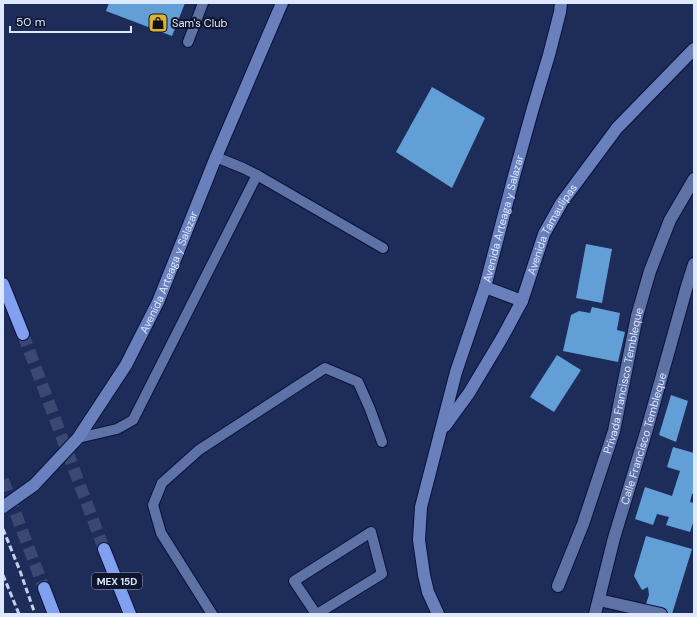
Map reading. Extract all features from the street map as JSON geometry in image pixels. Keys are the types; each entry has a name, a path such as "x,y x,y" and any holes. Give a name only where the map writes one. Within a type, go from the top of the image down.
{"highway":[{"path":"3,284 23,334"},
{"name":"MEX 15D","path":"104,548 130,614"},
{"path":"44,588 54,614"}],"street":[{"name":"Avenida Arteaga y Salazar","path":"3,507 34,485 78,438 126,365 158,302 216,158 282,3"},
{"name":"Avenida Arteaga y Salazar","path":"438,614 428,592 424,576 419,540 421,506 456,372 485,287 514,176 551,48 561,3"},
{"name":"Avenida Tamaulipas","path":"441,432 469,393 522,301 544,234 562,202 617,128 694,49"},
{"name":"Privada Francisco Tembleque","path":"558,586 583,524 614,431 637,316 650,271 670,220 694,179"},
{"name":"Calle Francisco Tembleque","path":"595,614 614,538 647,429 686,286 694,264"},
{"path":"485,287 522,301"},
{"path":"599,600 661,614"}],"lane":[{"path":"188,42 203,3"},
{"path":"216,158 257,175 383,248"},
{"path":"78,438 117,429 133,420 257,175"},
{"path":"212,614 161,533 153,505 162,483 199,450 325,368 358,382 382,442"},
{"path":"371,532 382,574 316,614 294,581 371,532"}],"building":[{"name":"Sam's Club","path":"109,3 185,3 172,36 106,11"},
{"path":"432,87 485,118 452,188 396,152"},
{"path":"586,244 612,249 602,303 576,298"},
{"path":"592,307 620,313 617,330 625,332 618,362 563,351 571,315 579,311 590,313"},
{"path":"557,355 581,370 554,412 530,397"},
{"path":"671,395 688,401 676,442 659,435"},
{"path":"673,447 694,453 694,494 692,494 690,502 694,503 694,523 690,532 666,525 669,517 657,514 653,525 635,519 645,487 672,496 680,471 667,467"},
{"path":"646,536 692,549 672,614 645,607 649,595 648,587 642,590 634,576"}],"tunnel":[{"path":"23,334 104,549"},
{"path":"3,480 44,588"}],"railway":[{"path":"3,529 35,614"},
{"path":"3,575 19,614"}],"place":[{"name":"Sam's Club","path":"158,23"}]}
